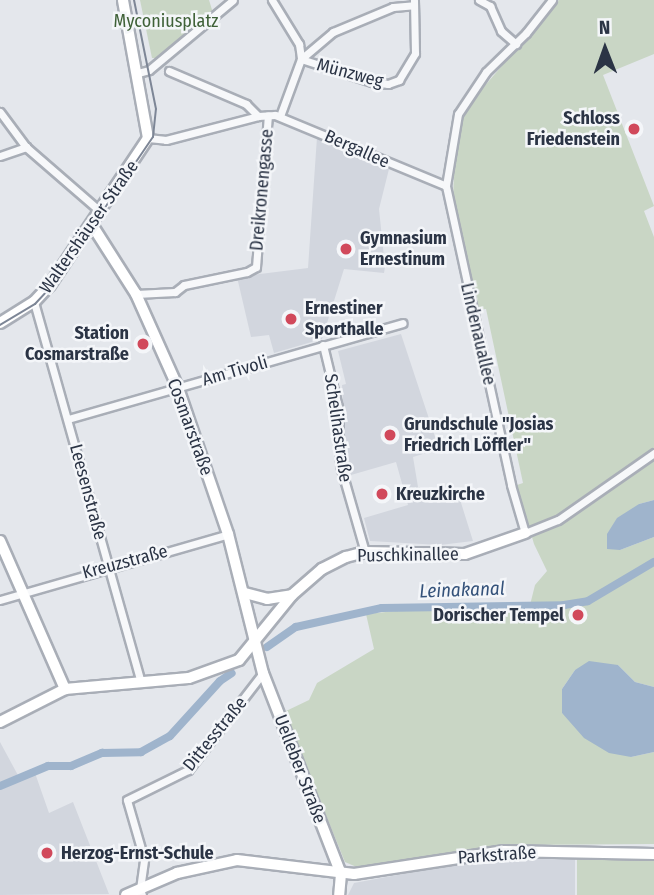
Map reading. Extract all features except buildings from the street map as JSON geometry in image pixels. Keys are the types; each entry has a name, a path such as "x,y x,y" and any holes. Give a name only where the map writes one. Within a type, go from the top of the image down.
{"street":[{"path":"123,0 148,138 166,140 268,114"},
{"path":"138,73 149,70 233,0"},
{"path":"272,0 299,44 301,59 281,116"},
{"path":"480,0 490,6 500,31 516,44"},
{"name":"Lindenauallee","path":"525,533 508,472 446,186 458,114 486,72 516,44 552,0"},
{"path":"301,59 333,32 393,8 414,3"},
{"name":"Münzweg","path":"301,59 372,82 388,84 399,80 415,53 414,3"},
{"path":"169,71 246,104 258,116"},
{"path":"0,112 26,147 101,213"},
{"name":"Bergallee","path":"268,114 281,116 446,186"},
{"name":"Dreikronengasse","path":"135,294 175,292 184,285 247,272 256,267 268,114"},
{"name":"Waltershäuser Straße","path":"0,323 34,302 50,285 101,213 148,138"},
{"path":"0,156 26,147"},
{"name":"Cosmarstraße","path":"92,225 135,294 178,388 228,534 245,593 255,643"},
{"name":"Leesenstraße","path":"34,302 141,682"},
{"name":"Am Tivoli","path":"68,419 402,323"},
{"name":"Schelihastraße","path":"323,345 338,407 340,465 365,552"},
{"name":"Puschkinallee","path":"65,689 189,678 239,660 292,595 328,565 365,552 465,554 558,520 654,453"},
{"name":"Kreuzstraße","path":"0,600 108,566 228,534"},
{"path":"0,541 65,689 0,722"},
{"path":"245,593 267,599 292,595"},
{"name":"Uelleber Straße","path":"255,643 263,673 341,874 340,895"},
{"name":"Dittesstraße","path":"141,892 144,859 127,800 188,770 263,673"},
{"name":"Parkstraße","path":"126,895 141,892 177,873 237,860 341,874 366,873 504,851 654,854"}],"shaded area":[{"name":"Gymnasium Ernestinum","path":"317,137 389,169 379,209 384,273 344,269 322,339 274,353 269,335 251,337 237,277 308,268"},
{"name":"Grundschule \"Josias Friedrich Löffler\"","path":"401,334 439,449 413,457 419,493 457,490 473,541 440,545 370,541 364,518 408,505 396,462 351,475 346,451 342,385 346,384 338,351"},
{"name":"Herzog-Ernst-Schule","path":"0,742 20,779 35,773 49,813 73,802 109,894 0,895"},
{"path":"500,856 575,856 575,895 348,895 354,883"}],"green space":[{"name":"Myconiusplatz","path":"140,0 209,0 213,13 157,58 152,58"},
{"path":"559,0 654,0 654,54 603,75 654,206 644,211 654,237 654,500 639,504 620,550 654,537 654,687 635,682 618,665 575,670 562,689 562,713 631,757 654,752 654,844 504,845 359,868 345,862 284,712 309,700 317,683 374,649 366,614 406,610 529,609 535,585 547,571 534,544 517,485 523,483 486,309 477,310 453,202 457,132 469,104"},
{"path":"577,859 654,861 654,895 577,895"}],"water":[{"path":"654,500 654,537 620,550 607,549 607,534 617,518 639,504"},
{"path":"589,661 618,665 635,682 654,687 654,752 631,757 609,753 584,738 562,713 562,689 575,670"}],"waterway":[{"name":"Leinakanal","path":"267,647 296,627 382,608 564,605 588,601 654,562"},
{"name":"Leinakanal","path":"0,786 48,766 71,766 102,753 141,752 170,736 220,681 232,673"}],"tram line":[{"path":"0,325 35,304 51,287 153,137 156,109 134,0"}],"place":[{"name":"Schloss Friedenstein","path":"634,129"},
{"name":"Gymnasium Ernestinum","path":"346,249"},
{"name":"Ernestiner Sporthalle","path":"291,319"},
{"name":"Station Cosmarstraße","path":"143,344"},
{"name":"Grundschule \"Josias Friedrich Löffler\"","path":"390,435"},
{"name":"Kreuzkirche","path":"382,494"},
{"name":"Dorischer Tempel","path":"578,615"},
{"name":"Herzog-Ernst-Schule","path":"47,853"}]}
